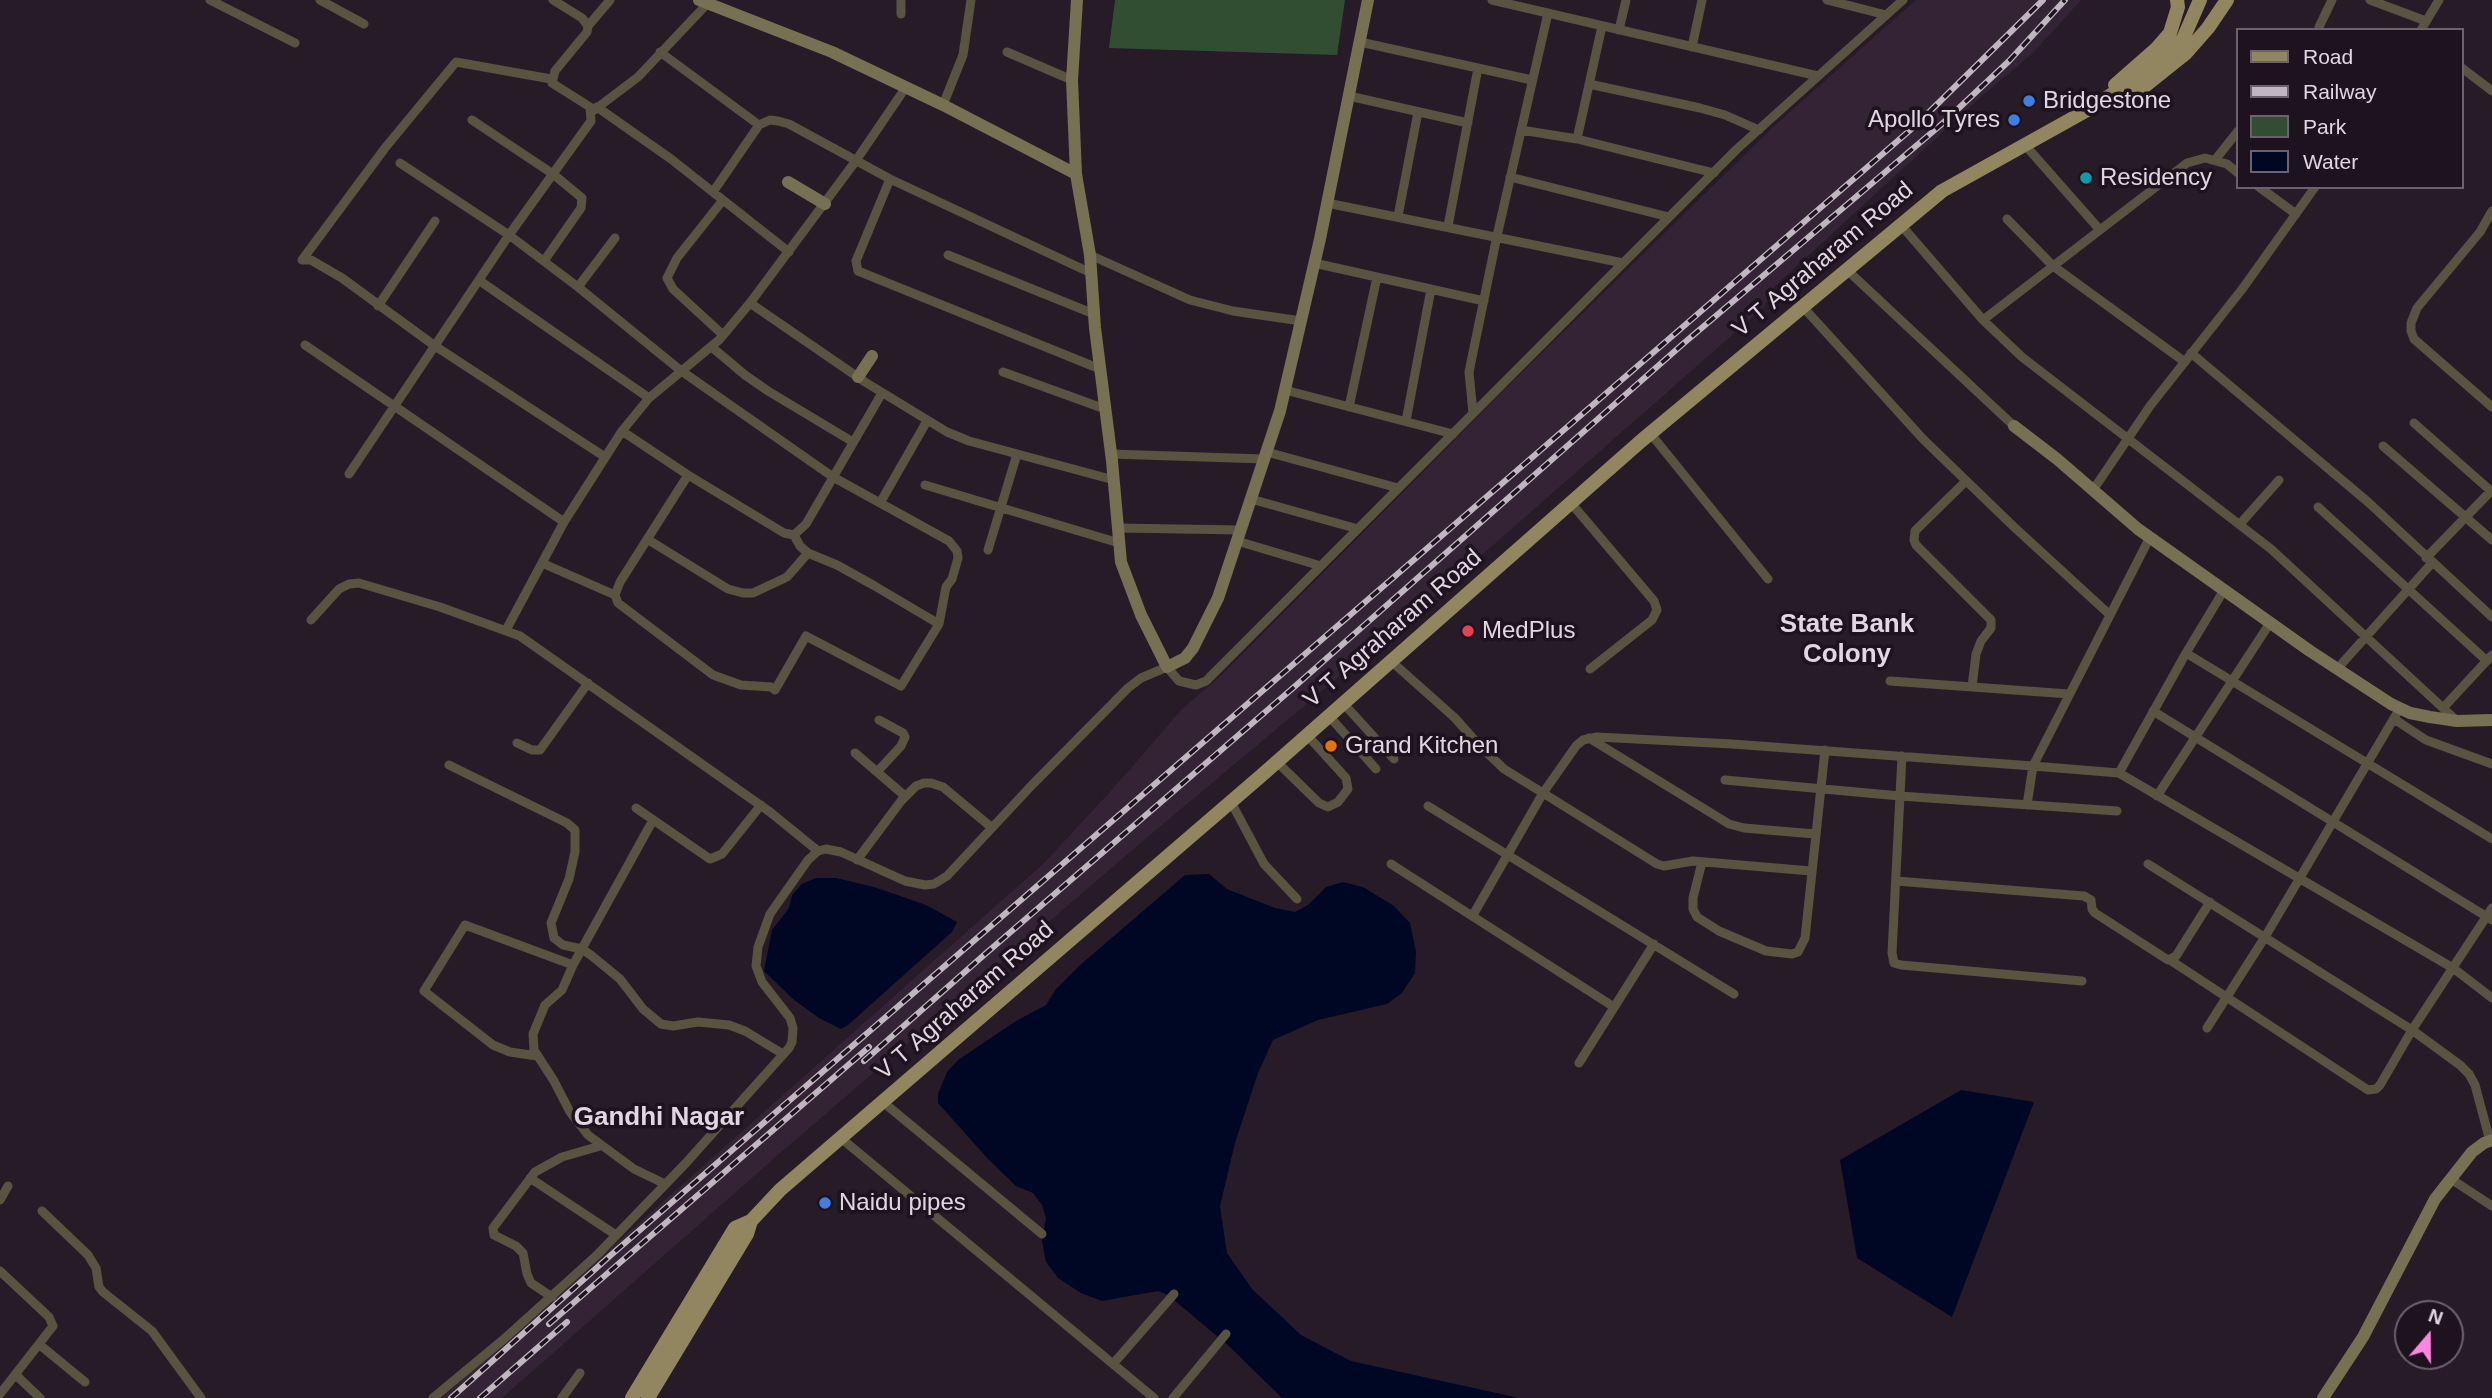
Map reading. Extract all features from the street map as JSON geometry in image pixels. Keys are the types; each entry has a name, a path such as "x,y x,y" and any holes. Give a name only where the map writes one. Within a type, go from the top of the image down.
{"main road":[{"path":"2091,108 2170,33 2178,7 2177,0"},
{"path":"2091,108 2159,64 2183,39 2200,0"},
{"path":"2091,108 2146,85 2186,53 2208,28 2227,0"},
{"name":"V T Agraharam Road","path":"632,1398 649,1393 747,1234 751,1221 780,1190 1277,762 1650,433 1942,191 2091,108"}],"street":[{"path":"210,0 295,43"},
{"path":"320,0 364,24"},
{"path":"553,0 582,18 588,26"},
{"path":"611,0 555,71 551,79 554,87 595,109 713,192 789,252"},
{"path":"901,0 901,14"},
{"path":"943,105 963,55 971,0"},
{"path":"1077,0 1072,79 1076,174 1090,256 1121,562 1167,667 1179,681 1196,685 1206,681 1714,173 1903,0"},
{"path":"433,1398 552,1297 616,1235 792,1042 793,1028 790,1018 762,982 756,966 758,947 770,914 808,860 818,851 826,849 841,852 905,881 926,886 934,884 947,876 991,827 1128,688 1141,678 1185,658 1193,648 1218,598 1285,390 1368,0"},
{"path":"1492,0 1529,4 1548,13 1818,76"},
{"path":"1619,30 1626,0"},
{"path":"1692,47 1702,0"},
{"path":"1827,0 1886,15"},
{"path":"2319,27 2332,0"},
{"path":"2370,0 2424,25 2439,0"},
{"path":"349,474 509,234 588,127 595,109 638,77 703,2 794,36 906,87 1076,174"},
{"path":"1473,413 1469,372 1548,13"},
{"path":"1577,139 1602,26"},
{"path":"1360,42 1532,80"},
{"path":"660,52 759,125"},
{"path":"1007,52 1072,79"},
{"path":"551,79 456,62 385,148 302,260 311,260 342,278 435,346 605,457"},
{"path":"1448,226 1478,68"},
{"path":"2464,70 2492,91"},
{"path":"1589,84 1700,108 1725,115 1759,130"},
{"path":"506,630 564,522 622,431 649,398 723,335 750,303 825,204 906,87"},
{"path":"1349,96 1468,123"},
{"path":"1398,216 1418,112"},
{"path":"472,120 579,194 581,208 544,261"},
{"path":"713,192 759,125 770,120 789,124 855,162 1091,274"},
{"path":"1521,130 1577,139 1714,173"},
{"path":"2215,160 2236,134"},
{"path":"2025,145 2100,230"},
{"path":"1983,320 2187,163 2198,158 2215,160 2236,172"},
{"path":"400,163 509,234 680,370 833,477 950,541 957,551 957,566 946,587 939,625 901,686 806,636 775,690 771,687 741,685 713,675 618,603 615,594 620,582 688,475"},
{"path":"1510,177 1669,217"},
{"path":"890,179 856,261 858,271 1100,369"},
{"path":"788,182 825,204"},
{"path":"2262,189 2296,214"},
{"path":"2093,490 2150,406 2244,288 2314,189"},
{"path":"723,200 677,258 667,278 673,289 723,335"},
{"path":"1327,202 1623,263"},
{"path":"2490,218 2417,308 2411,331 2414,339 2492,407"},
{"path":"2007,219 2053,266 2185,362"},
{"path":"378,306 435,221"},
{"path":"1901,225 1983,320 2022,357 2271,548 2457,721"},
{"path":"578,287 615,238"},
{"path":"948,255 1094,314"},
{"path":"1090,256 1199,303 1301,321"},
{"path":"1314,263 1483,301"},
{"path":"1847,270 2014,426 2150,537 2337,669 2397,714 2426,740 2492,764"},
{"path":"1349,407 1377,277"},
{"path":"480,281 649,398"},
{"path":"1406,421 1431,289"},
{"path":"750,303 882,393 927,421 969,442 1114,480"},
{"path":"1803,307 1923,439 2110,615"},
{"path":"305,345 564,522"},
{"path":"714,349 768,391 853,442"},
{"path":"2192,353 2368,502 2492,617"},
{"path":"858,377 873,356"},
{"path":"1003,372 1105,409"},
{"path":"1285,390 1453,433"},
{"path":"794,535 806,524 882,393"},
{"path":"880,503 927,421"},
{"path":"2337,669 2491,492 2414,423"},
{"path":"622,431 688,475 784,533 794,535"},
{"path":"1650,433 1768,579"},
{"path":"2383,446 2492,540"},
{"path":"988,550 1017,454"},
{"path":"1111,454 1265,455 1398,488"},
{"path":"2240,524 2279,480"},
{"path":"1966,481 1915,531 1914,540 1991,620 1991,628 1981,641 1976,654 1972,687"},
{"path":"925,485 1119,543"},
{"path":"1251,499 1358,529"},
{"path":"1571,503 1654,601 1657,610 1652,620 1590,669"},
{"path":"2318,508 2489,658 2443,708"},
{"path":"1118,528 1239,535 1321,566"},
{"path":"794,535 808,553 849,571 939,625"},
{"path":"2027,805 2033,766 2150,537"},
{"path":"647,539 729,589 743,593 753,593 787,577 808,553"},
{"path":"542,563 615,594"},
{"path":"311,620 339,589 359,583 520,636 761,805 818,851"},
{"path":"2119,774 2224,590"},
{"path":"2157,796 2270,623"},
{"path":"2186,653 2492,839"},
{"path":"1391,661 1455,718 1504,769 1657,864 1664,866 1693,861 1811,871"},
{"path":"1890,681 2069,694"},
{"path":"517,744 540,750 588,683"},
{"path":"1343,704 1394,759"},
{"path":"1896,881 2084,896 2091,900 2095,913 2165,960 2170,960 2368,1090 2376,1089 2412,1030 2491,915 2153,711"},
{"path":"2397,714 2457,721 2492,720"},
{"path":"2207,1028 2265,937 2397,714"},
{"path":"1329,716 1376,769"},
{"path":"877,772 905,739 904,733 879,720"},
{"path":"1277,762 1319,803 1328,807 1338,802 1348,789 1346,778 1307,735"},
{"path":"1589,738 1729,824 1744,828 1815,834"},
{"path":"1473,915 1543,793 1576,746 1589,738 1732,744 2033,766 2119,774 2454,968 2492,998"},
{"path":"1702,862 1693,898 1693,909 1697,917 1719,931 1766,951 1798,952 1804,943 1825,750"},
{"path":"855,753 905,796"},
{"path":"1902,756 1892,959 1896,964 2082,981"},
{"path":"449,765 567,823 575,830 575,852 569,879 551,923 554,938 562,944 582,949 620,979 643,1009 661,1024 674,1026 698,1022 729,1025 746,1031 783,1054"},
{"path":"1725,780 1900,796 2117,811"},
{"path":"857,860 905,796 924,783 938,784 991,827"},
{"path":"1231,802 1264,864 1297,899"},
{"path":"636,808 705,857 715,858 722,854 761,805"},
{"path":"1428,806 1734,994"},
{"path":"653,820 610,894 562,990 545,1005 532,1042 537,1056 579,1126 600,1146 634,1169 665,1184"},
{"path":"2148,863 2412,1030 2460,1065 2475,1085 2489,1144 2472,1152 2435,1199 2363,1336 2323,1398"},
{"path":"1391,864 1614,1007"},
{"path":"2170,960 2176,956 2210,902"},
{"path":"537,1056 510,1052 494,1045 424,991 465,925 573,965"},
{"path":"1579,1063 1654,944"},
{"path":"883,1102 1042,1234"},
{"path":"842,1139 1154,1398"},
{"path":"552,1297 531,1283 523,1253 494,1236 495,1224 530,1178 544,1166 562,1157 600,1146"},
{"path":"530,1178 616,1235"},
{"path":"2451,1179 2492,1206"},
{"path":"0,1200 8,1186"},
{"path":"42,1211 88,1255 96,1268 99,1287 152,1331 201,1398"},
{"path":"0,1271 53,1322 52,1331 0,1394"},
{"path":"1113,1364 1174,1294"},
{"path":"1173,1398 1226,1334"},
{"path":"40,1345 85,1382"},
{"path":"562,1398 580,1373"},
{"path":"16,1376 40,1398"}],"shaded area":[{"path":"1916,0 2081,0 2033,53 1983,95 1775,286 1764,307 1433,598 1144,840 779,1154 502,1398 442,1398 1043,864 1182,709 1223,674 1503,391 1773,127"}],"green space":[{"path":"1115,0 1345,0 1337,55 1109,48"}],"water":[{"path":"1209,874 1227,889 1275,908 1295,912 1308,905 1326,887 1343,882 1363,887 1394,906 1410,923 1416,952 1415,973 1402,993 1387,1004 1318,1020 1273,1040 1258,1073 1235,1143 1220,1206 1227,1253 1252,1289 1301,1335 1351,1361 1519,1398 1282,1398 1230,1347 1168,1295 1158,1291 1102,1301 1081,1293 1058,1278 1046,1262 1042,1241 1046,1218 1042,1205 1033,1193 1016,1186 988,1159 938,1103 938,1094 947,1072 958,1060 1016,1021 1046,1005 1056,989 1079,966 1185,875"},
{"path":"816,878 836,878 874,887 926,905 957,922 952,932 841,1029 819,1018 793,999 764,971 772,930 789,908 792,895 802,884"},
{"path":"1961,1090 2034,1102 1952,1317 1857,1258 1840,1160"}],"railway":[{"path":"451,1398 611,1255 1916,125 2043,0"},
{"path":"864,1061 1684,343 1943,123 2009,61 2065,0"},
{"path":"549,1324 869,1047"},
{"path":"480,1398 567,1322"}],"place":[{"name":"Bridgestone","path":"2029,101"},
{"name":"Apollo Tyres","path":"2014,120"},
{"name":"Residency","path":"2086,178"},
{"name":"MedPlus","path":"1468,631"},
{"name":"Grand Kitchen","path":"1331,746"},
{"name":"Naidu pipes","path":"825,1203"}],"district":[{"name":"State Bank Colony","path":"1847,640"},
{"name":"Gandhi Nagar","path":"659,1118"}]}
